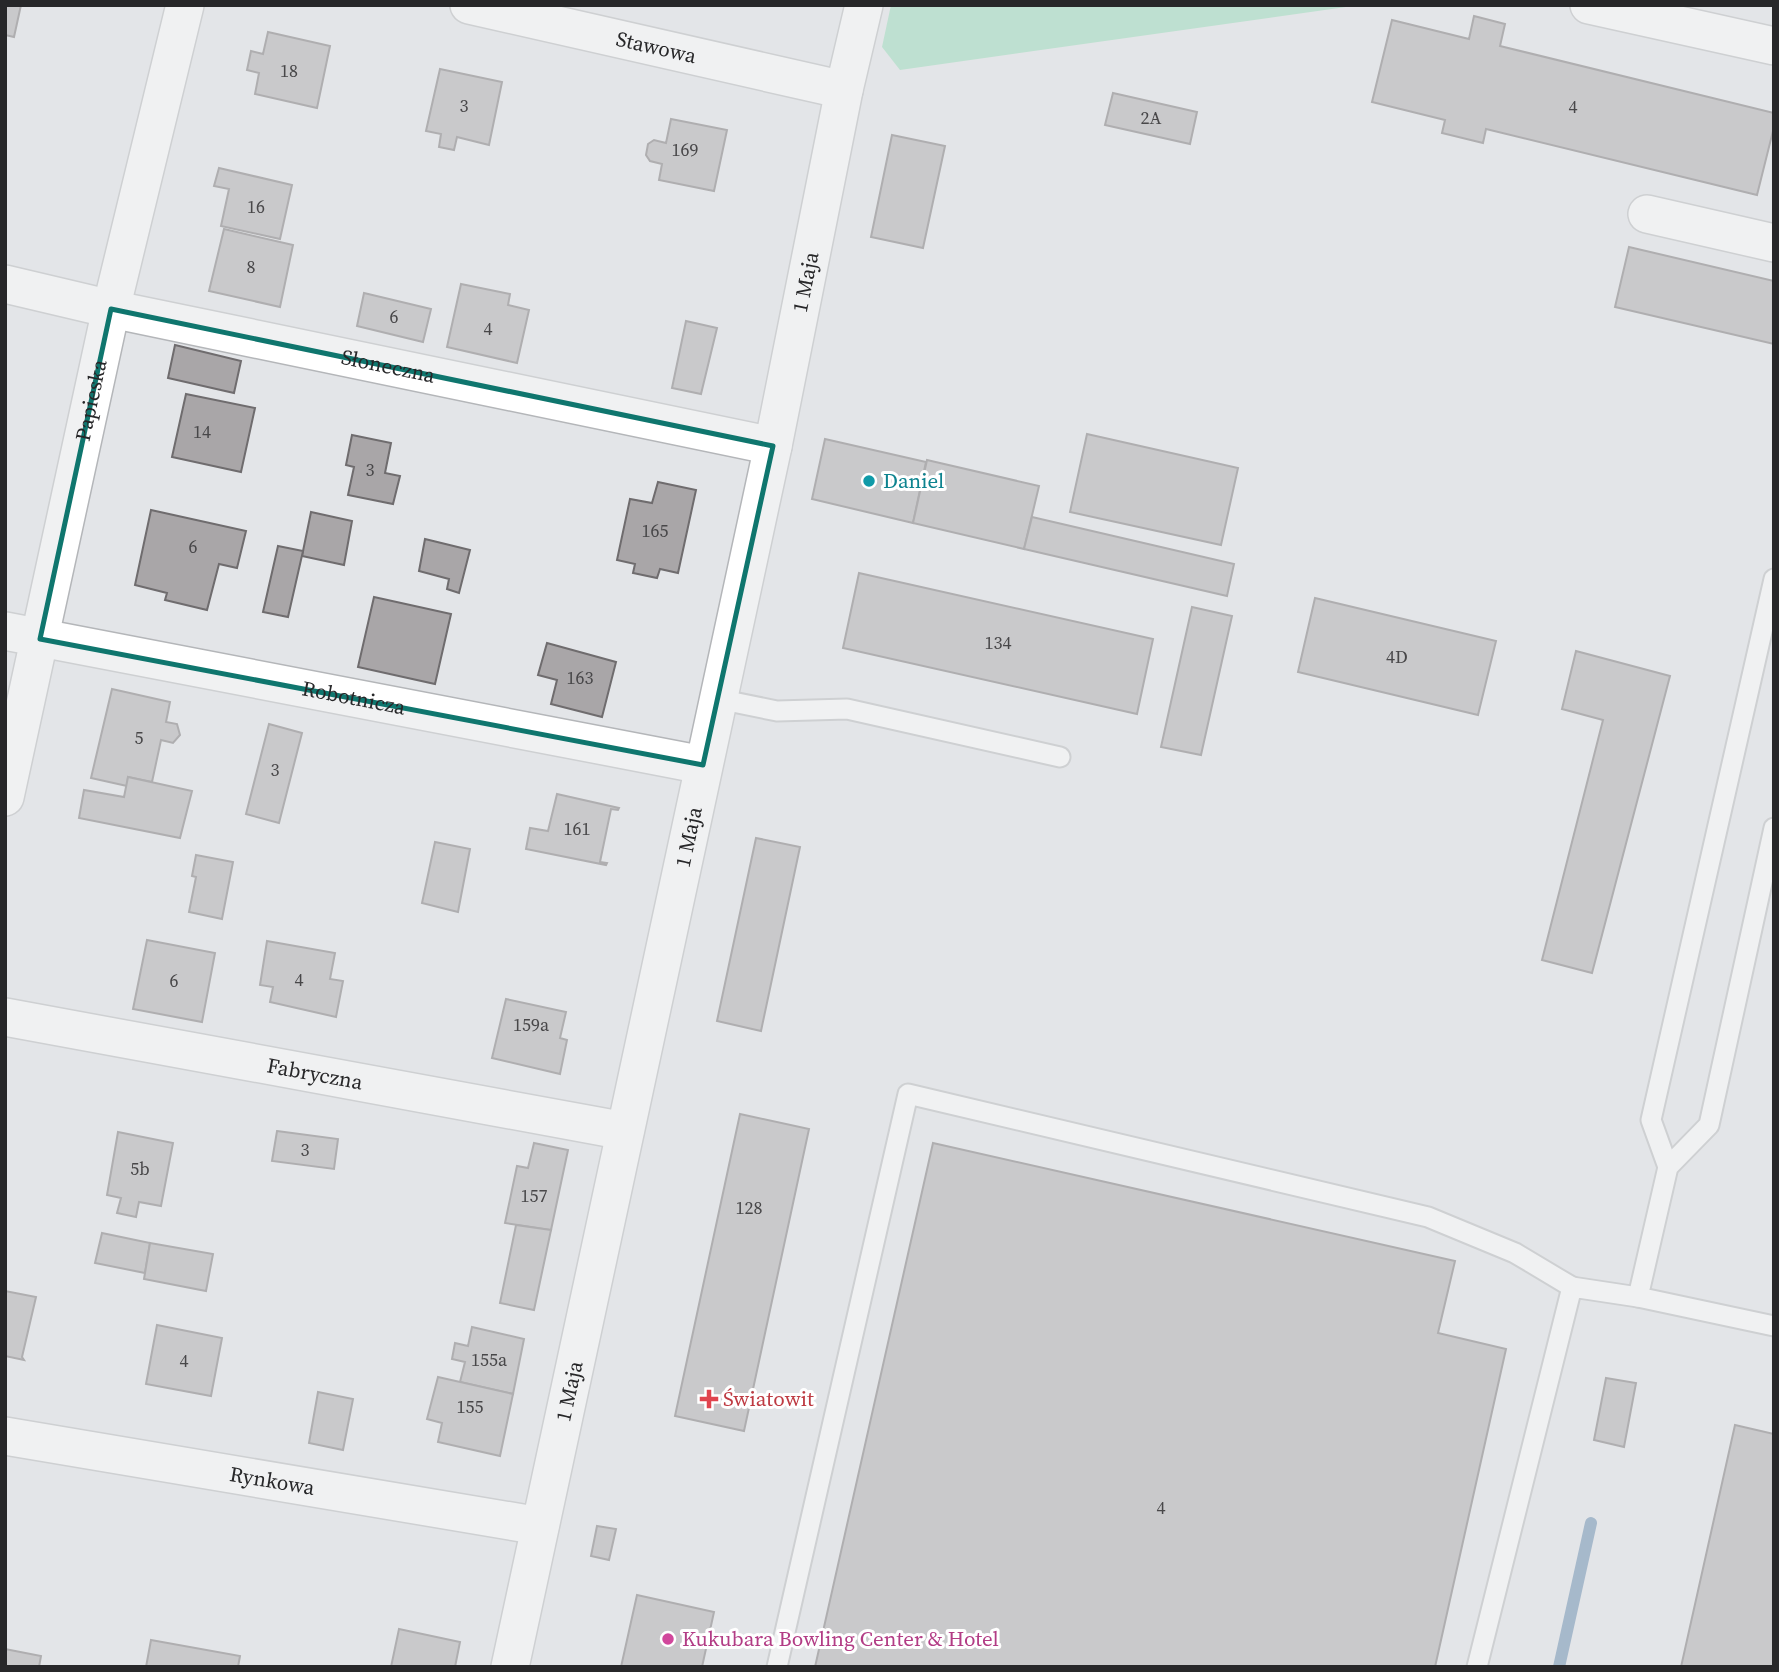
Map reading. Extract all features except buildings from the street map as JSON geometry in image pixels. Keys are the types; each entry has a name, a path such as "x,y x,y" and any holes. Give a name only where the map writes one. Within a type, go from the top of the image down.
{"street":[{"name":"Papieska","path":"5,797 111,309 185,5"},
{"name":"Stawowa","path":"469,5 844,90"},
{"name":"1 Maja","path":"510,1667 773,446 844,90 864,5"},
{"path":"1589,5 1774,46"},
{"path":"1647,214 1774,243"},
{"name":"Słoneczna","path":"5,284 111,309 773,446"},
{"name":"Robotnicza","path":"5,631 704,765"},
{"name":"Fabryczna","path":"5,1017 625,1130"},
{"name":"Rynkowa","path":"5,1436 540,1526"}],"lane":[{"path":"1668,1167 1651,1119 1774,579"},
{"path":"718,699 777,711 847,709 1060,757"},
{"path":"1638,1297 1668,1167 1709,1125 1774,828"},
{"path":"777,1667 908,1094 1428,1217 1515,1253 1573,1287 1638,1297 1774,1326"},
{"path":"1477,1667 1573,1287"}],"highlighted area":[{"path":"111,309 773,446 703,765 40,639"}],"green space":[{"path":"891,5 1360,5 900,70 882,47"}],"waterway":[{"path":"1559,1667 1591,1523"}],"place":[{"name":"Daniel","path":"869,481"},
{"name":"Światowit","path":"709,1399"},
{"name":"Kukubara Bowling Center & Hotel","path":"668,1639"}]}
